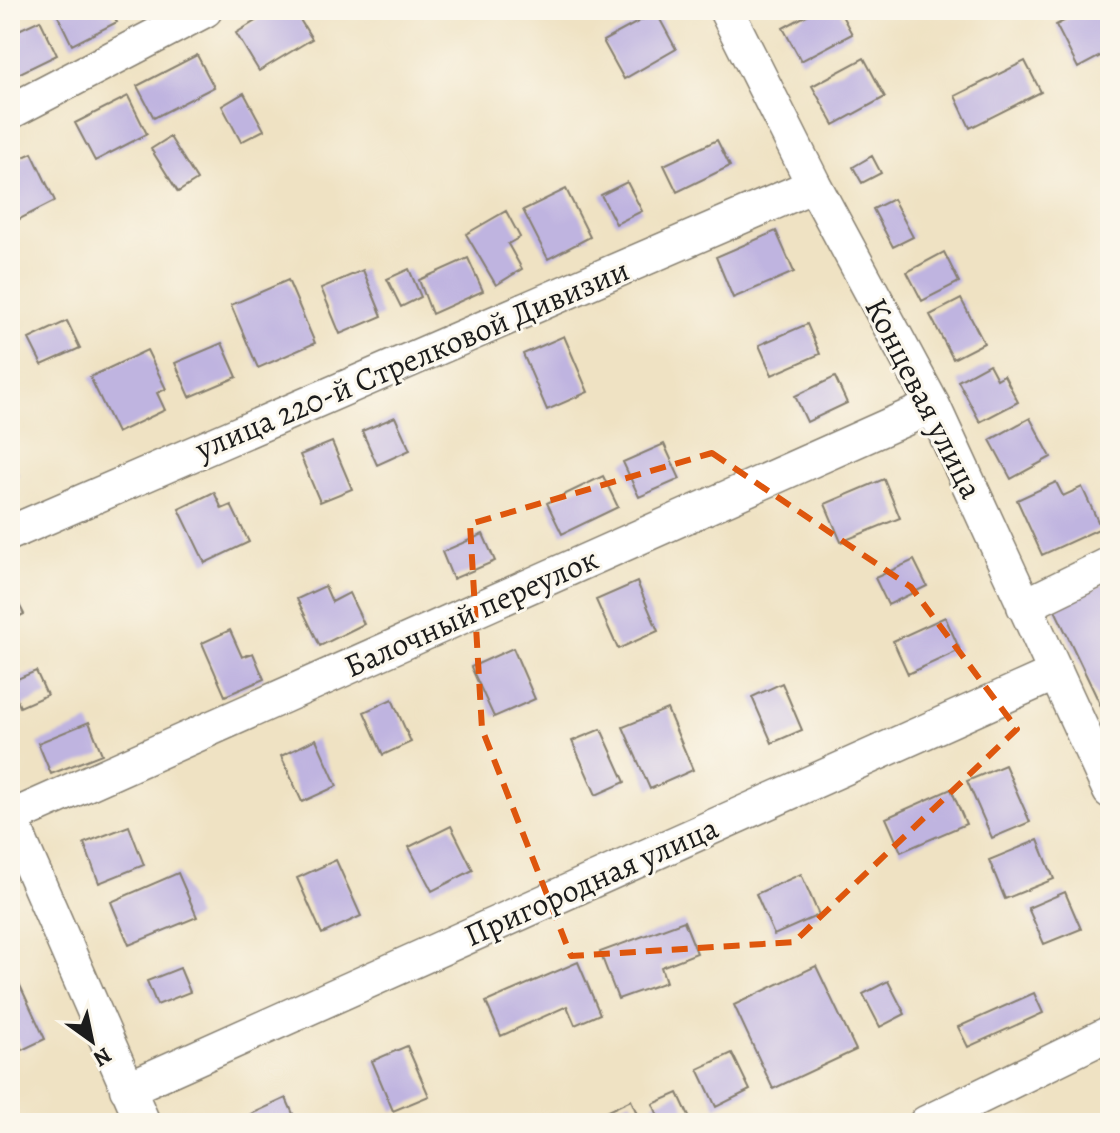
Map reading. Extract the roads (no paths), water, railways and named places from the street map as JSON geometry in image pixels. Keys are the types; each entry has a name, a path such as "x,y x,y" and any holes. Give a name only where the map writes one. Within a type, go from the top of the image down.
{"street":[{"path":"10,112 205,10"},
{"name":"Концевая улица","path":"726,10 814,185 933,406 1110,791"},
{"name":"улица 220-й Стрелковой Дивизии","path":"10,533 814,185"},
{"name":"Балочный переулок","path":"10,818 933,406"},
{"path":"1024,606 1110,564"},
{"name":"Пригородная улица","path":"127,1089 1056,673"},
{"path":"10,818 143,1123"},
{"path":"926,1123 1110,1033"}]}
